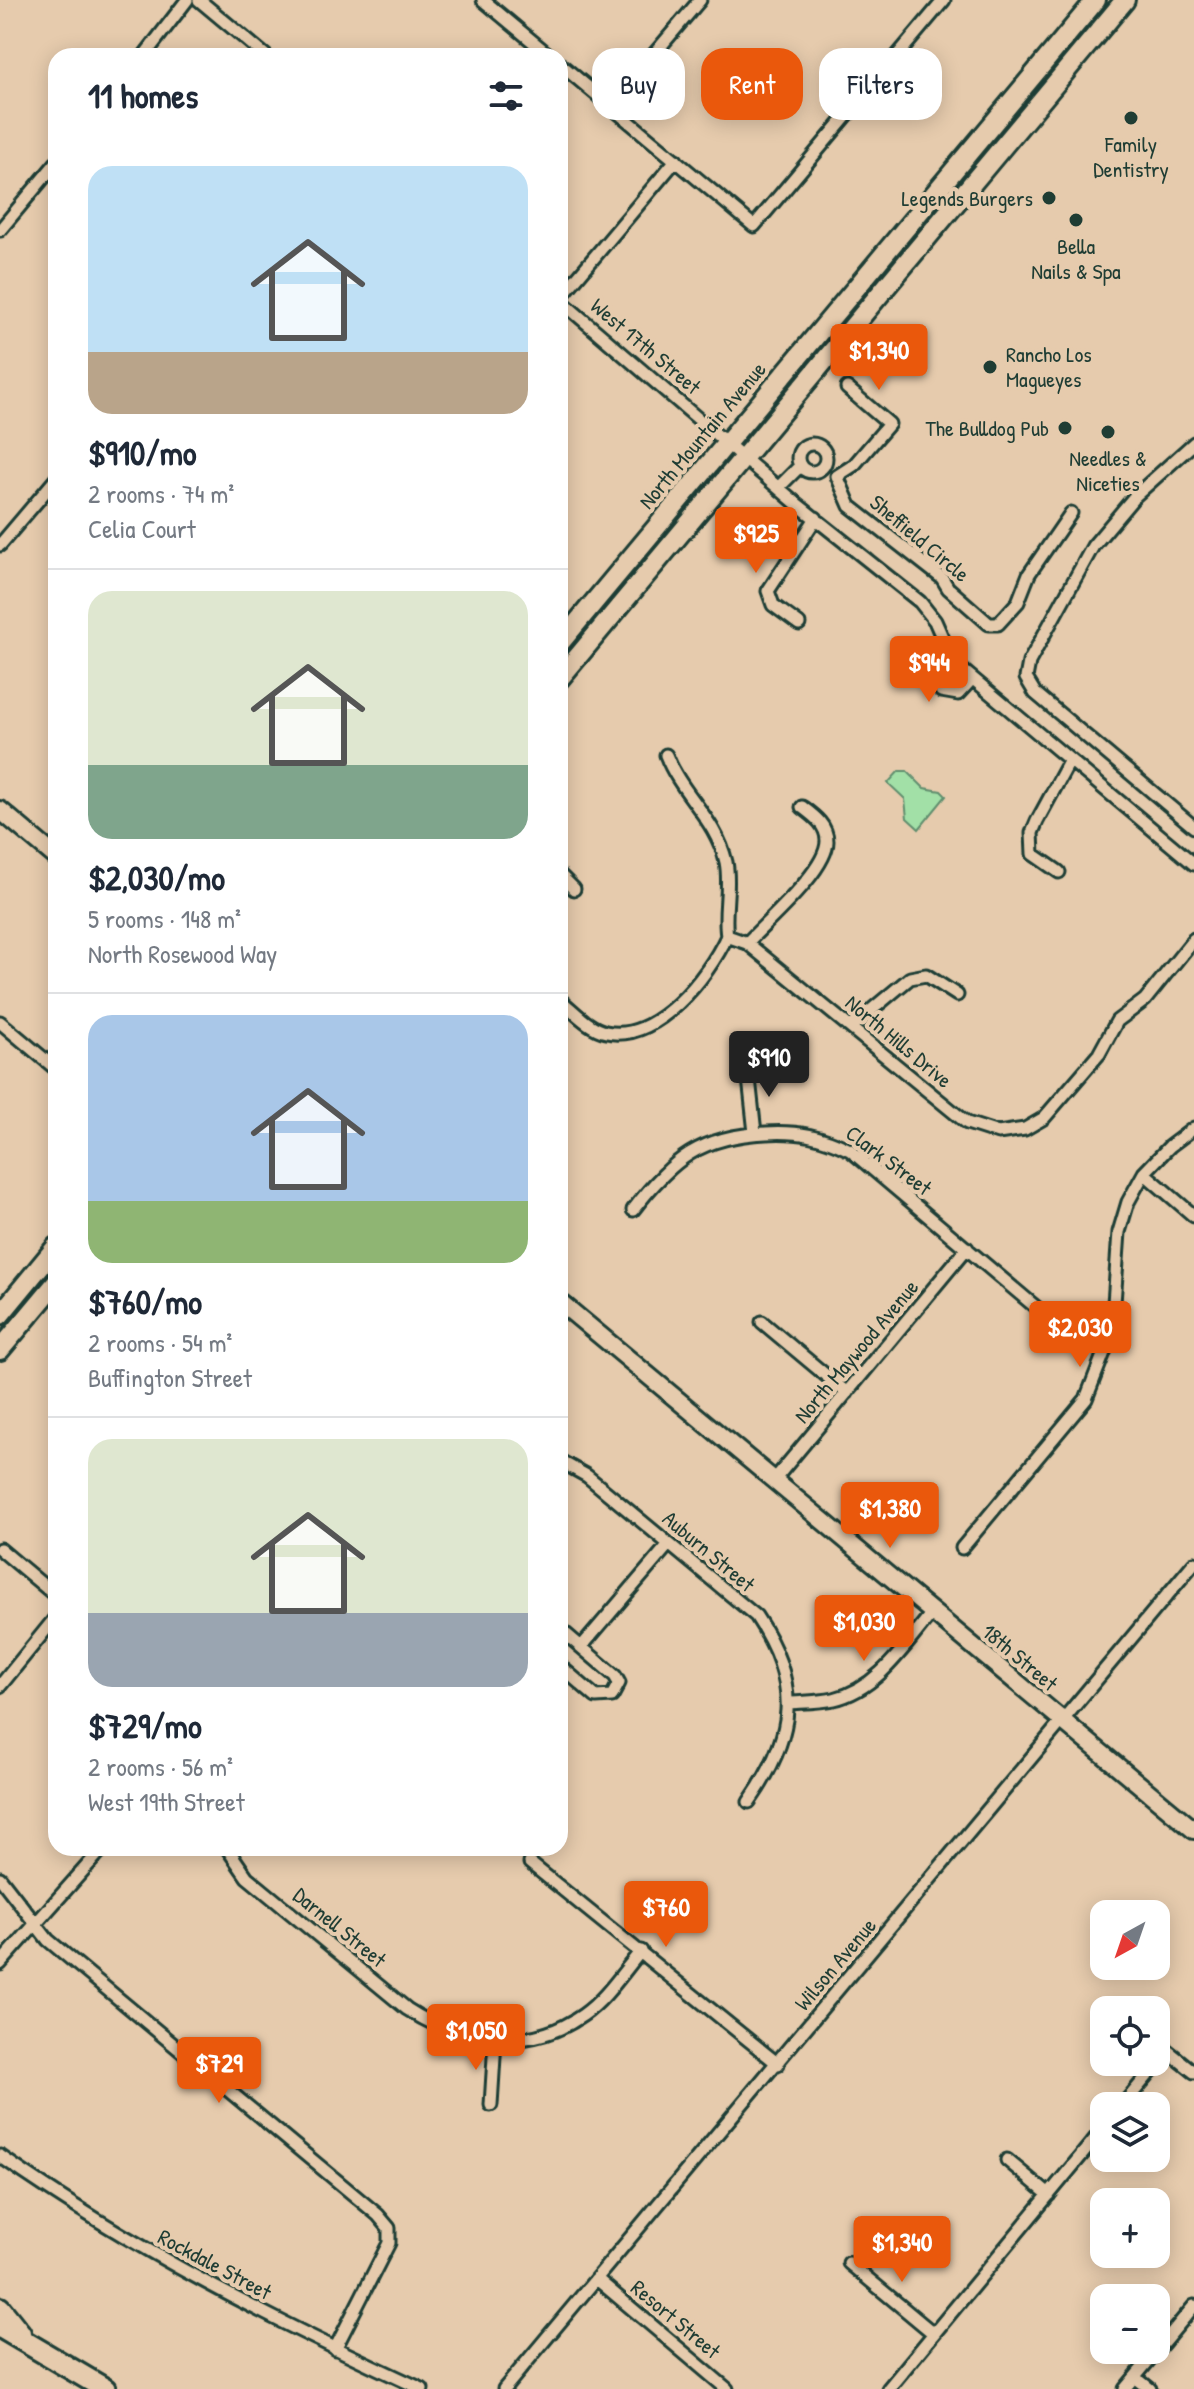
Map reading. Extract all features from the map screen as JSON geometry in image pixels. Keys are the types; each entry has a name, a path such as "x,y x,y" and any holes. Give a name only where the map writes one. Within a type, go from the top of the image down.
{"highway":[{"path":"0,2308 30,2346"},
{"path":"0,2327 105,2389"}],"main road":[{"name":"North Mountain Avenue","path":"568,633 1096,0"},
{"name":"North Mountain Avenue","path":"568,668 1125,0"},
{"path":"954,173 970,189"},
{"path":"0,812 48,851"},
{"path":"0,1315 48,1257"},
{"path":"0,1350 48,1293"},
{"name":"18th Street","path":"568,1309 1194,1830"}],"street":[{"path":"150,48 187,0"},
{"path":"199,0 256,48"},
{"path":"483,0 540,48"},
{"path":"659,48 700,0"},
{"path":"627,120 754,226 944,0"},
{"path":"568,71 592,91"},
{"path":"568,289 676,160"},
{"path":"0,230 48,173"},
{"name":"West 17th Street","path":"568,306 779,487 920,602 935,621 953,662 1070,760"},
{"path":"823,466 837,476 854,465 889,424 847,388"},
{"path":"1194,443 1135,496 1093,546 1029,662 1026,678 1029,686 1055,711 1194,827"},
{"path":"779,487 800,466 800,450 809,445 823,451 823,466"},
{"path":"800,466 809,472 823,466"},
{"name":"Sheffield Circle","path":"837,476 850,506 918,557 989,624 998,624 1009,614 1029,574 1071,513"},
{"path":"0,545 48,488"},
{"path":"799,624 773,605 768,591 816,518"},
{"path":"948,650 935,675 941,691 958,694 972,679"},
{"path":"568,1007 593,1027 606,1032 637,1032 669,1012 721,949 727,936 729,889 719,843 708,818 676,782 666,755"},
{"path":"1059,872 1033,854 1032,833 1070,760 1194,864"},
{"path":"747,943 824,860 828,838 819,819 802,807"},
{"path":"568,883 574,889"},
{"name":"North Hills Drive","path":"727,936 747,943 967,1123 982,1131 998,1133 1025,1129 1053,1110 1109,1041 1117,1021 1145,1000 1194,939"},
{"path":"851,1027 910,978 926,975 957,995"},
{"path":"0,1022 48,1062"},
{"path":"748,1069 755,1133"},
{"path":"962,1548 1086,1399 1112,1332 1119,1232 1128,1202 1144,1173 1194,1128"},
{"name":"Clark Street","path":"633,1210 656,1179 696,1148 721,1137 755,1133 818,1134 850,1150 1038,1309 1070,1322 1112,1332"},
{"path":"1144,1173 1194,1216"},
{"name":"North Maywood Avenue","path":"775,1479 967,1248"},
{"path":"762,1322 847,1393"},
{"name":"Auburn Street","path":"568,1465 587,1476 756,1616 774,1643 789,1703"},
{"path":"583,1645 669,1544"},
{"path":"0,1549 48,1589"},
{"name":"Wilson Avenue","path":"504,2389 1194,1563"},
{"path":"749,1802 773,1767 789,1703 834,1699 860,1688 887,1668 932,1613"},
{"path":"0,1686 48,1627"},
{"path":"568,1635 583,1645 619,1683 612,1696 596,1697 568,1673"},
{"path":"0,1964 96,1856"},
{"name":"Darnell Street","path":"233,1856 247,1877 407,2009 434,2027 463,2037 495,2041 533,2035 584,2015 641,1951"},
{"path":"530,1863 778,2064"},
{"path":"0,1878 48,1940 378,2215 389,2228 389,2243 335,2349"},
{"path":"491,2105 495,2041"},
{"path":"1134,2092 1168,2051 1194,2072"},
{"path":"888,2389 1090,2145"},
{"name":"Rockdale Street","path":"0,2156 160,2259 335,2349 422,2389"},
{"path":"1007,2160 1049,2195"},
{"path":"849,2263 933,2333"},
{"name":"Resort Street","path":"598,2280 727,2389"},
{"path":"1125,2389 1194,2306"},
{"path":"1135,2377 1150,2389"}],"green space":[{"path":"899,771 907,771 924,788 941,791 946,796 919,829 907,818 905,799 888,783"}],"place":[{"name":"Family Dentistry","path":"1131,118"},
{"name":"Legends Burgers","path":"1049,198"},
{"name":"Bella Nails & Spa","path":"1076,220"},
{"name":"Rancho Los Magueyes","path":"990,367"},
{"name":"The Bulldog Pub","path":"1065,428"},
{"name":"Needles & Niceties","path":"1108,432"}]}
